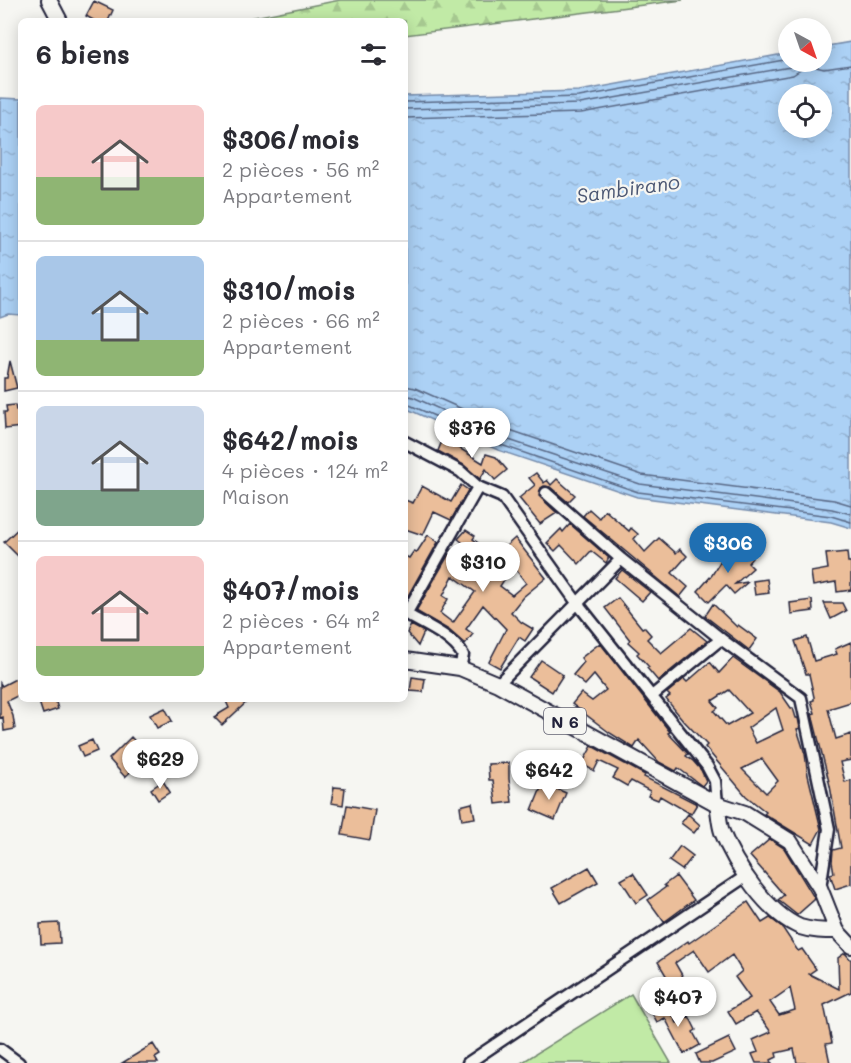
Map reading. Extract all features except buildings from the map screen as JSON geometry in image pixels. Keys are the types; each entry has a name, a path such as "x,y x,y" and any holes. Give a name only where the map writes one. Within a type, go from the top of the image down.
{"main road":[{"path":"49,0 58,18"},
{"name":"N 6","path":"408,660 460,668 498,684 717,804 745,813 790,841 820,888 837,932 851,946"},
{"path":"717,804 722,831 746,876 766,903 800,927 820,932 837,932"}],"street":[{"path":"408,444 460,471 478,487 502,497 578,604 707,766 715,782 717,804"},
{"path":"408,610 478,487"},
{"path":"546,493 621,559 721,639 801,698 829,828 820,888"},
{"path":"498,684 621,559"},
{"path":"408,615 438,633 460,650 463,655 460,668"},
{"path":"652,696 721,639"},
{"path":"468,1063 746,876"},
{"path":"0,1049 19,1063"}],"green space":[{"path":"340,0 683,0 408,35 408,18 249,18"},
{"path":"631,994 671,1063 521,1063"}],"water":[{"name":"Sambirano","path":"851,42 851,528 831,522 637,497 498,450 408,409 408,96 579,91 778,55 778,72 832,72 832,45"},
{"path":"0,98 18,99 18,315 8,314 0,317"}]}
